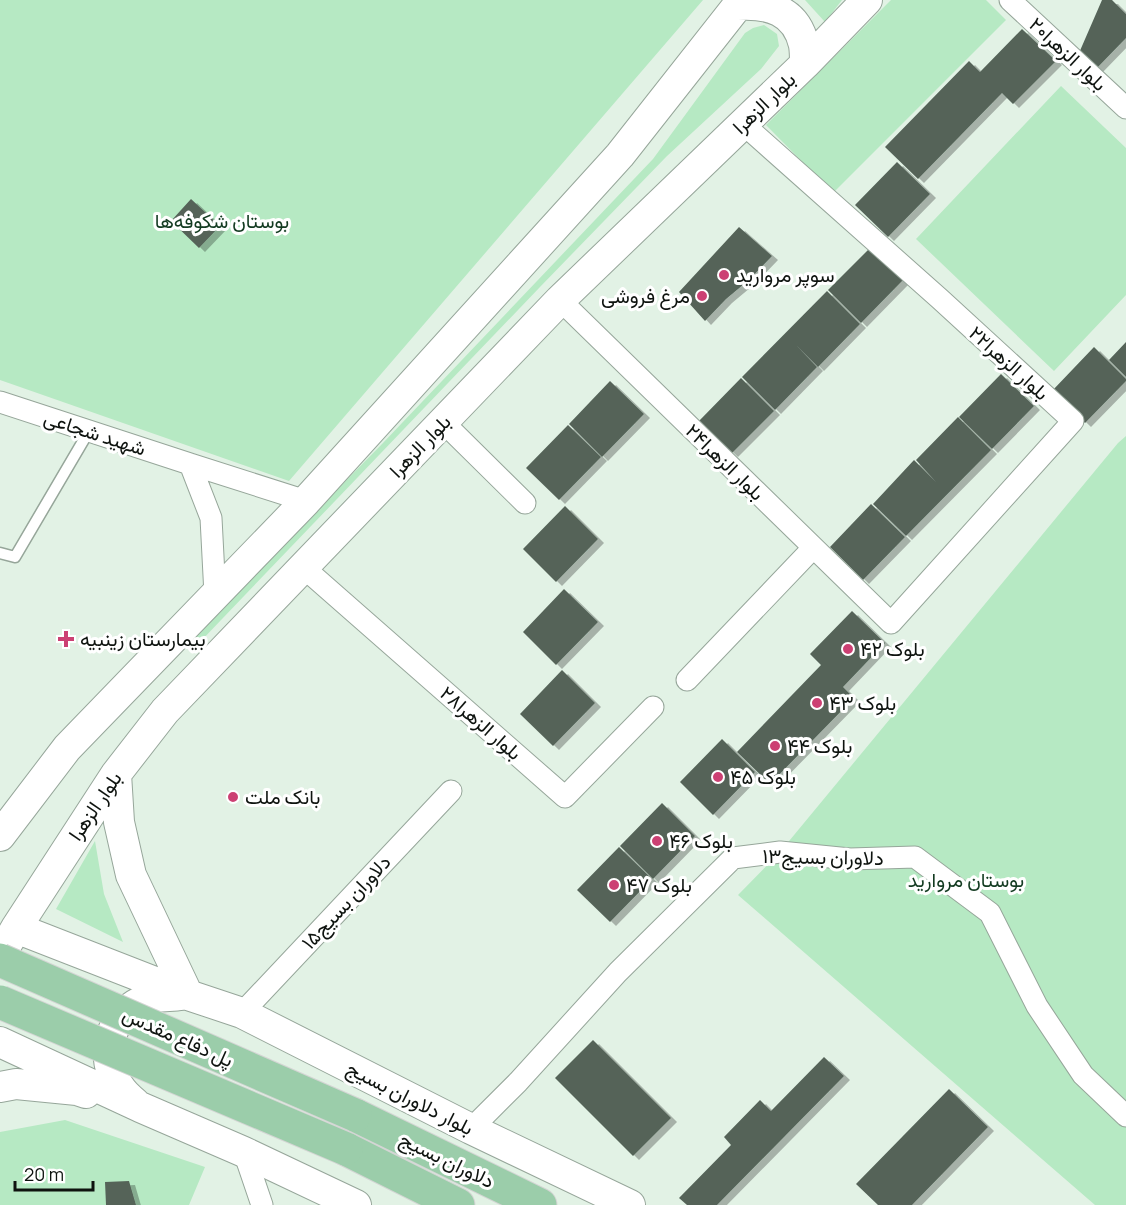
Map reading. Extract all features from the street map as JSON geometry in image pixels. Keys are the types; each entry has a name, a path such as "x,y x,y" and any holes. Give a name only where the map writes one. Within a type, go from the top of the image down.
{"main road":[{"name":"بلوار الزهرا","path":"0,958 16,928 116,774 165,711 560,300 805,64 867,0"},
{"path":"0,836 11,810 306,501 621,155 740,3 765,5 787,15 800,33 804,45 805,64"},
{"path":"116,774 119,822 131,875 188,995 163,995 141,1001 123,1014 112,1034 108,1056 114,1078 119,1088 140,1107"},
{"name":"بلوار دلاوران بسیج","path":"16,928 188,995 242,1013 471,1129 630,1205"},
{"name":"پل دفاع مقدس","path":"0,958 355,1115"},
{"name":"پل دفاع مقدس","path":"0,1002 346,1149"},
{"path":"0,1042 244,1152 351,1204"},
{"path":"0,1087 16,1084 77,1090 140,1107"},
{"name":"دلاوران بسیج","path":"355,1115 540,1205"},
{"name":"دلاوران بسیج","path":"346,1149 458,1205"}],"street":[{"name":"بلوار الزهرا۲۰","path":"1010,0 1126,108"},
{"name":"بلوار الزهرا۲۲","path":"742,123 1073,421 891,623"},
{"name":"بلوار الزهرا۲۴","path":"560,300 891,623"},
{"name":"شهید شجاعی","path":"0,402 306,501"},
{"path":"443,422 525,503"},
{"path":"190,464 211,518 215,595"},
{"path":"687,680 813,548"},
{"name":"بلوار الزهرا۲۸","path":"303,567 565,796 653,707"},
{"name":"دلاوران بسیج۱۵","path":"242,1013 451,791"},
{"name":"دلاوران بسیج۱۳","path":"471,1129 518,1082 618,972 733,858 780,852 850,860 915,857 990,913 1037,1006 1083,1075 1126,1116"},
{"path":"244,1152 262,1205"}],"lane":[{"path":"0,553 15,557 89,431"}],"green space":[{"name":"بوستان شکوفه‌ها","path":"0,0 703,0 289,481 0,380"},
{"path":"805,0 842,0 825,22"},
{"path":"891,0 986,0 1006,20 833,193 766,125"},
{"path":"764,25 777,34 779,46 761,69 667,156 200,642 193,636 382,444 653,159 745,33"},
{"path":"1061,86 1126,148 1126,295 1054,371 916,239"},
{"name":"بوستان مروارید","path":"1126,436 1126,1205 1095,1205 738,895 780,852"},
{"path":"95,841 104,894 123,942 56,909"},
{"path":"65,1120 205,1167 189,1205 0,1205 0,1132"}],"building":[{"path":"1102,0 1112,0 1126,14 1126,38 1096,69 1079,53"},
{"path":"1022,29 1056,61 1013,104 1002,93 918,179 885,147 969,61 980,72"},
{"path":"897,162 930,194 888,237 855,205"},
{"path":"191,199 220,226 199,248 171,221"},
{"path":"739,227 772,256 705,321 679,292"},
{"path":"870,248 903,280 861,323 828,290"},
{"path":"827,291 860,324 818,367 796,345 817,367 775,410 742,377"},
{"path":"1126,342 1126,377 1109,360"},
{"path":"1094,347 1126,381 1085,423 1052,391"},
{"path":"1001,374 1034,406 992,449 959,417"},
{"path":"741,378 774,411 732,453 699,421"},
{"path":"610,381 644,414 602,457 569,424"},
{"path":"958,417 991,450 906,536 873,504 914,460 936,482 916,460"},
{"path":"568,425 601,457 559,500 526,468"},
{"path":"871,504 905,537 863,580 830,547"},
{"path":"565,506 598,539 556,582 523,549"},
{"path":"564,589 598,622 556,665 523,632"},
{"path":"852,611 885,643 843,687 854,698 770,784 737,752 821,665 810,654"},
{"path":"562,670 595,703 553,746 520,714"},
{"name":"بلوک ۴۵","path":"722,739 755,772 713,815 680,782"},
{"name":"بلوک ۴۶","path":"662,803 695,836 653,879 620,846"},
{"name":"بلوک ۴۷","path":"619,847 652,879 610,922 577,890"},
{"path":"593,1040 671,1118 633,1156 555,1078"},
{"path":"824,1057 844,1076 717,1205 687,1205 679,1198 731,1145 724,1137 760,1100 771,1111"},
{"path":"949,1089 988,1127 912,1205 878,1205 856,1184"},
{"path":"129,1181 136,1205 106,1205 105,1182"}],"place":[{"name":"سوپر مروارید","path":"724,275"},
{"name":"مرغ فروشی","path":"702,296"},
{"name":"بیمارستان زینبیه","path":"66,639"},
{"name":"بلوک ۴۲","path":"848,649"},
{"name":"بلوک ۴۳","path":"817,703"},
{"name":"بلوک ۴۴","path":"775,746"},
{"name":"بلوک ۴۵","path":"718,777"},
{"name":"بانک ملت","path":"233,797"},
{"name":"بلوک ۴۶","path":"657,841"},
{"name":"بلوک ۴۷","path":"614,885"}]}
